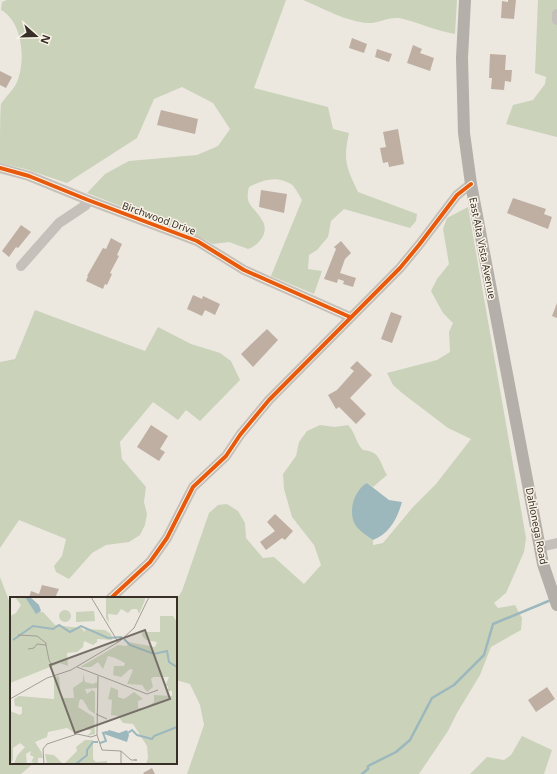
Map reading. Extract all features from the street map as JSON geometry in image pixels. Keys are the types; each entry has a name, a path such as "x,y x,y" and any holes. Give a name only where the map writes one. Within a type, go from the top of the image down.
{"main road":[{"name":"East Alta Vista Avenue","path":"465,0 462,72 464,134 471,184 521,446"},
{"name":"Dahlonega Road","path":"521,446 543,564 557,605"}],"street":[{"path":"557,14 557,20"},
{"name":"Birchwood Drive","path":"0,168 29,176 88,200 197,240 244,270 350,317"},
{"path":"112,597 150,562 167,538 193,487 226,456 240,435 269,400 400,268 457,194 471,184"},
{"path":"21,266 59,223 86,205 88,200"},
{"path":"540,547 557,543"}],"green space":[{"path":"7,0 286,0 254,88 328,107 333,129 349,133 346,157 348,169 358,192 417,214 416,221 410,228 344,209 331,221 328,237 317,250 309,255 308,269 322,271 314,294 271,276 302,200 292,185 286,181 275,179 259,182 249,187 249,202 262,220 265,229 262,238 248,249 229,242 213,244 200,237 87,193 105,174 129,161 197,155 218,146 230,129 213,103 182,87 154,99 137,138 67,183 25,169 0,163 1,104 17,82 20,73 22,53 21,43 14,23 1,10 2,2"},
{"path":"303,0 457,0 455,34 399,18 391,18 373,23 360,22 335,14"},
{"path":"538,0 557,0 557,137 506,124 513,105 533,100 545,84 546,77 535,73"},
{"path":"468,207 526,538 524,552 506,593 494,603 498,608 515,605 522,618 521,630 491,647 480,675 448,731 419,774 187,774 204,725 200,705 190,684 177,680 177,598 182,591 209,513 218,505 227,504 238,511 245,523 246,538 263,558 274,557 304,584 321,565 314,545 292,517 284,489 283,474 296,456 299,442 307,431 320,425 335,427 348,425 353,431 358,444 363,450 373,453 379,458 387,475 373,487 367,483 365,534 373,540 373,545 383,543 413,507 436,484 471,439 448,428 402,393 393,385 387,373 437,360 450,352 449,332 453,323 443,313 431,291 437,279 449,264 443,229 447,218"},
{"path":"35,310 145,351 158,327 191,344 220,353 231,361 240,380 200,421 186,410 178,420 153,402 120,442 122,459 146,487 144,502 147,514 145,525 140,535 129,542 106,545 92,553 69,579 56,572 54,566 62,556 66,539 19,520 0,548 0,362 15,359"},
{"path":"0,577 10,603 10,764 33,764 21,774 0,774"},
{"path":"522,736 552,750 544,774 470,774 487,757 504,760 511,755"}],"water":[{"path":"367,483 389,500 402,502 392,525 384,534 373,540 356,526 352,515 355,496 362,486"}],"building":[{"path":"508,0 516,0 514,19 501,18 502,1 508,2"},
{"path":"352,38 367,44 364,53 349,48"},
{"path":"413,45 422,49 420,53 434,58 430,71 407,63"},
{"path":"377,49 392,54 389,62 375,57"},
{"path":"490,54 506,55 505,70 512,70 511,82 505,81 504,90 491,89 492,78 489,78"},
{"path":"0,71 12,77 6,88 0,85"},
{"path":"161,110 198,119 195,134 157,125"},
{"path":"398,129 404,164 389,167 388,162 383,163 380,148 386,147 383,132"},
{"path":"261,190 287,194 284,213 259,207"},
{"path":"513,198 546,209 544,214 552,217 548,229 507,213"},
{"path":"21,225 31,232 18,248 16,247 9,257 2,251"},
{"path":"111,238 122,244 117,255 119,256 110,273 112,274 107,285 105,284 103,289 86,281 87,276 103,248 106,249"},
{"path":"341,241 351,253 345,259 340,273 356,278 353,287 343,284 344,281 338,279 337,283 324,279 336,249 334,247"},
{"path":"193,295 202,299 203,296 220,304 215,315 205,310 202,316 187,309"},
{"path":"557,303 557,318 552,316"},
{"path":"391,312 402,316 392,343 381,339"},
{"path":"267,329 278,340 253,367 241,354"},
{"path":"357,361 372,375 350,398 366,414 356,424 339,407 336,409 328,395 337,390 354,371 350,368"},
{"path":"151,425 168,436 160,449 165,452 159,461 137,447"},
{"path":"275,514 293,531 285,540 282,538 266,550 260,542 275,531 267,522"},
{"path":"42,585 59,589 55,597 29,597 31,591 39,594"},
{"path":"547,687 555,699 536,712 528,700"},
{"path":"152,768 155,774 143,773"}],"waterway":[{"path":"362,774 368,769 368,766 396,752 410,740 432,698 454,685 484,655 493,624 551,600"}],"cycle path":[{"path":"0,168 29,176 197,241 244,270 350,317"},
{"path":"112,597 150,562 167,538 193,487 226,456 240,435 269,400 400,268 457,195 471,184"}]}
